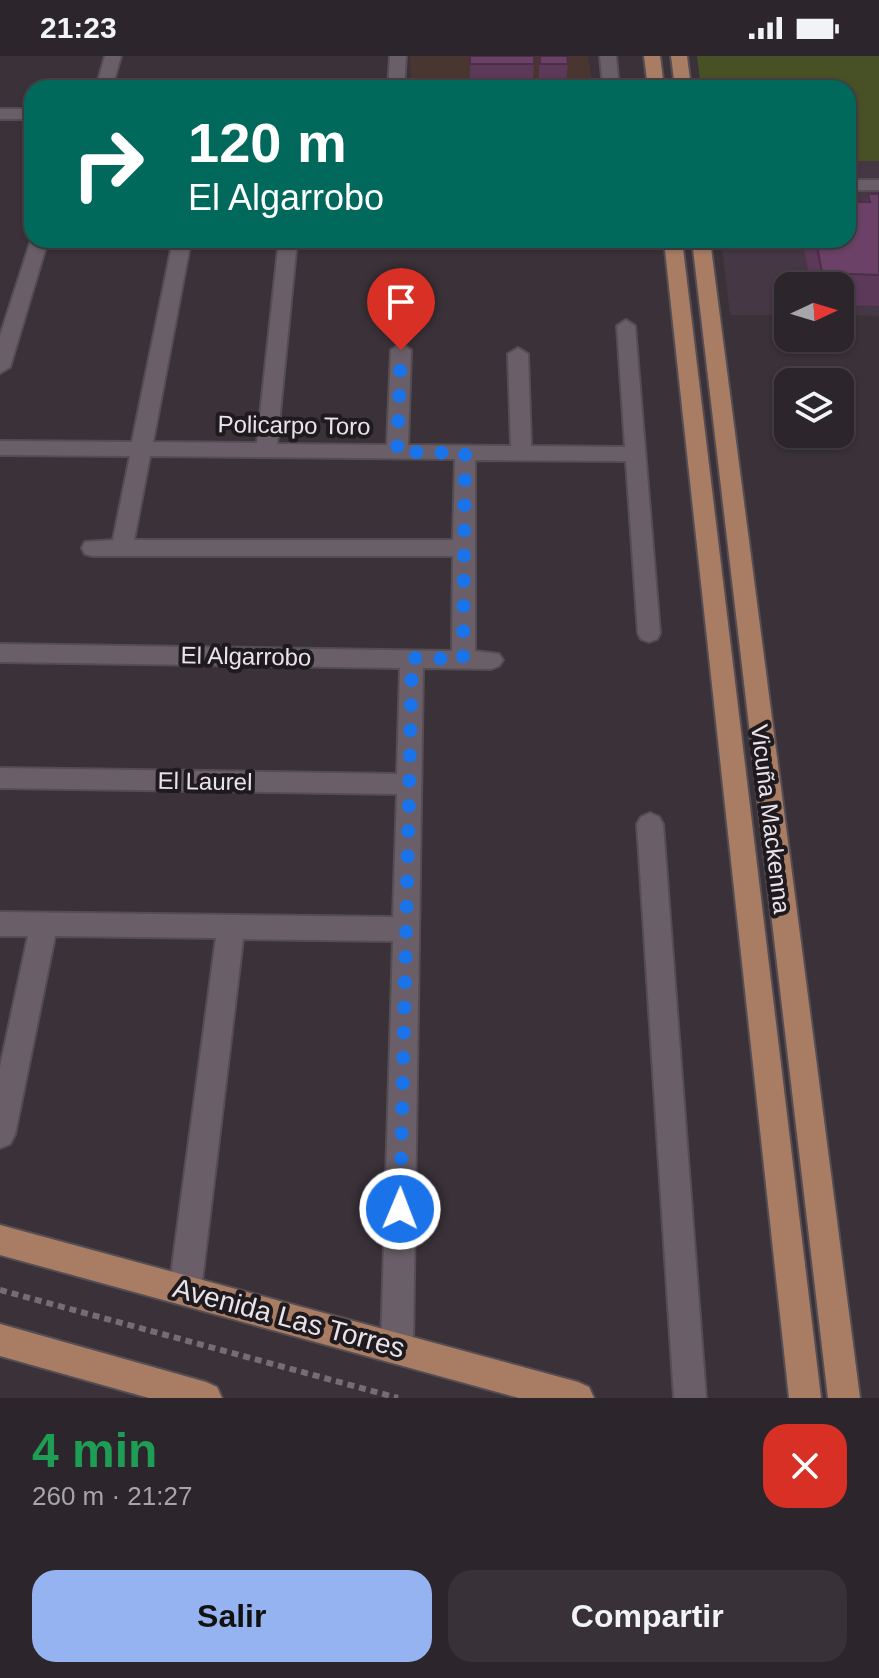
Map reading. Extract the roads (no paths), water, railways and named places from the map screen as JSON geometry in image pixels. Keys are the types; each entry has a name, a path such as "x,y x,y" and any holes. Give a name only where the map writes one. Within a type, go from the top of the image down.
{"main road":[{"path":"652,56 655,80"},
{"path":"679,56 682,80"},
{"name":"Vicuña Mackenna","path":"674,248 805,1398"},
{"name":"Vicuña Mackenna","path":"702,248 844,1398"},
{"name":"Avenida Las Torres","path":"0,1240 578,1398"},
{"path":"0,1340 159,1391 206,1398"}],"street":[{"path":"106,80 113,56"},
{"path":"396,80 398,56"},
{"path":"608,56 610,80"},
{"path":"0,114 24,114"},
{"path":"856,185 879,185"},
{"path":"0,367 6,329 36,248"},
{"path":"122,548 180,248"},
{"path":"266,451 287,248"},
{"path":"626,326 649,633"},
{"path":"397,452 401,350"},
{"path":"518,354 521,453"},
{"name":"Policarpo Toro","path":"0,448 635,454"},
{"path":"463,659 465,453"},
{"path":"93,548 464,548"},
{"name":"El Algarrobo","path":"0,653 491,660"},
{"path":"397,1347 412,658"},
{"name":"El Laurel","path":"0,778 409,784"},
{"path":"650,824 690,1398"},
{"path":"0,924 406,929"},
{"path":"0,1134 44,924"},
{"path":"185,1290 231,927"}]}
